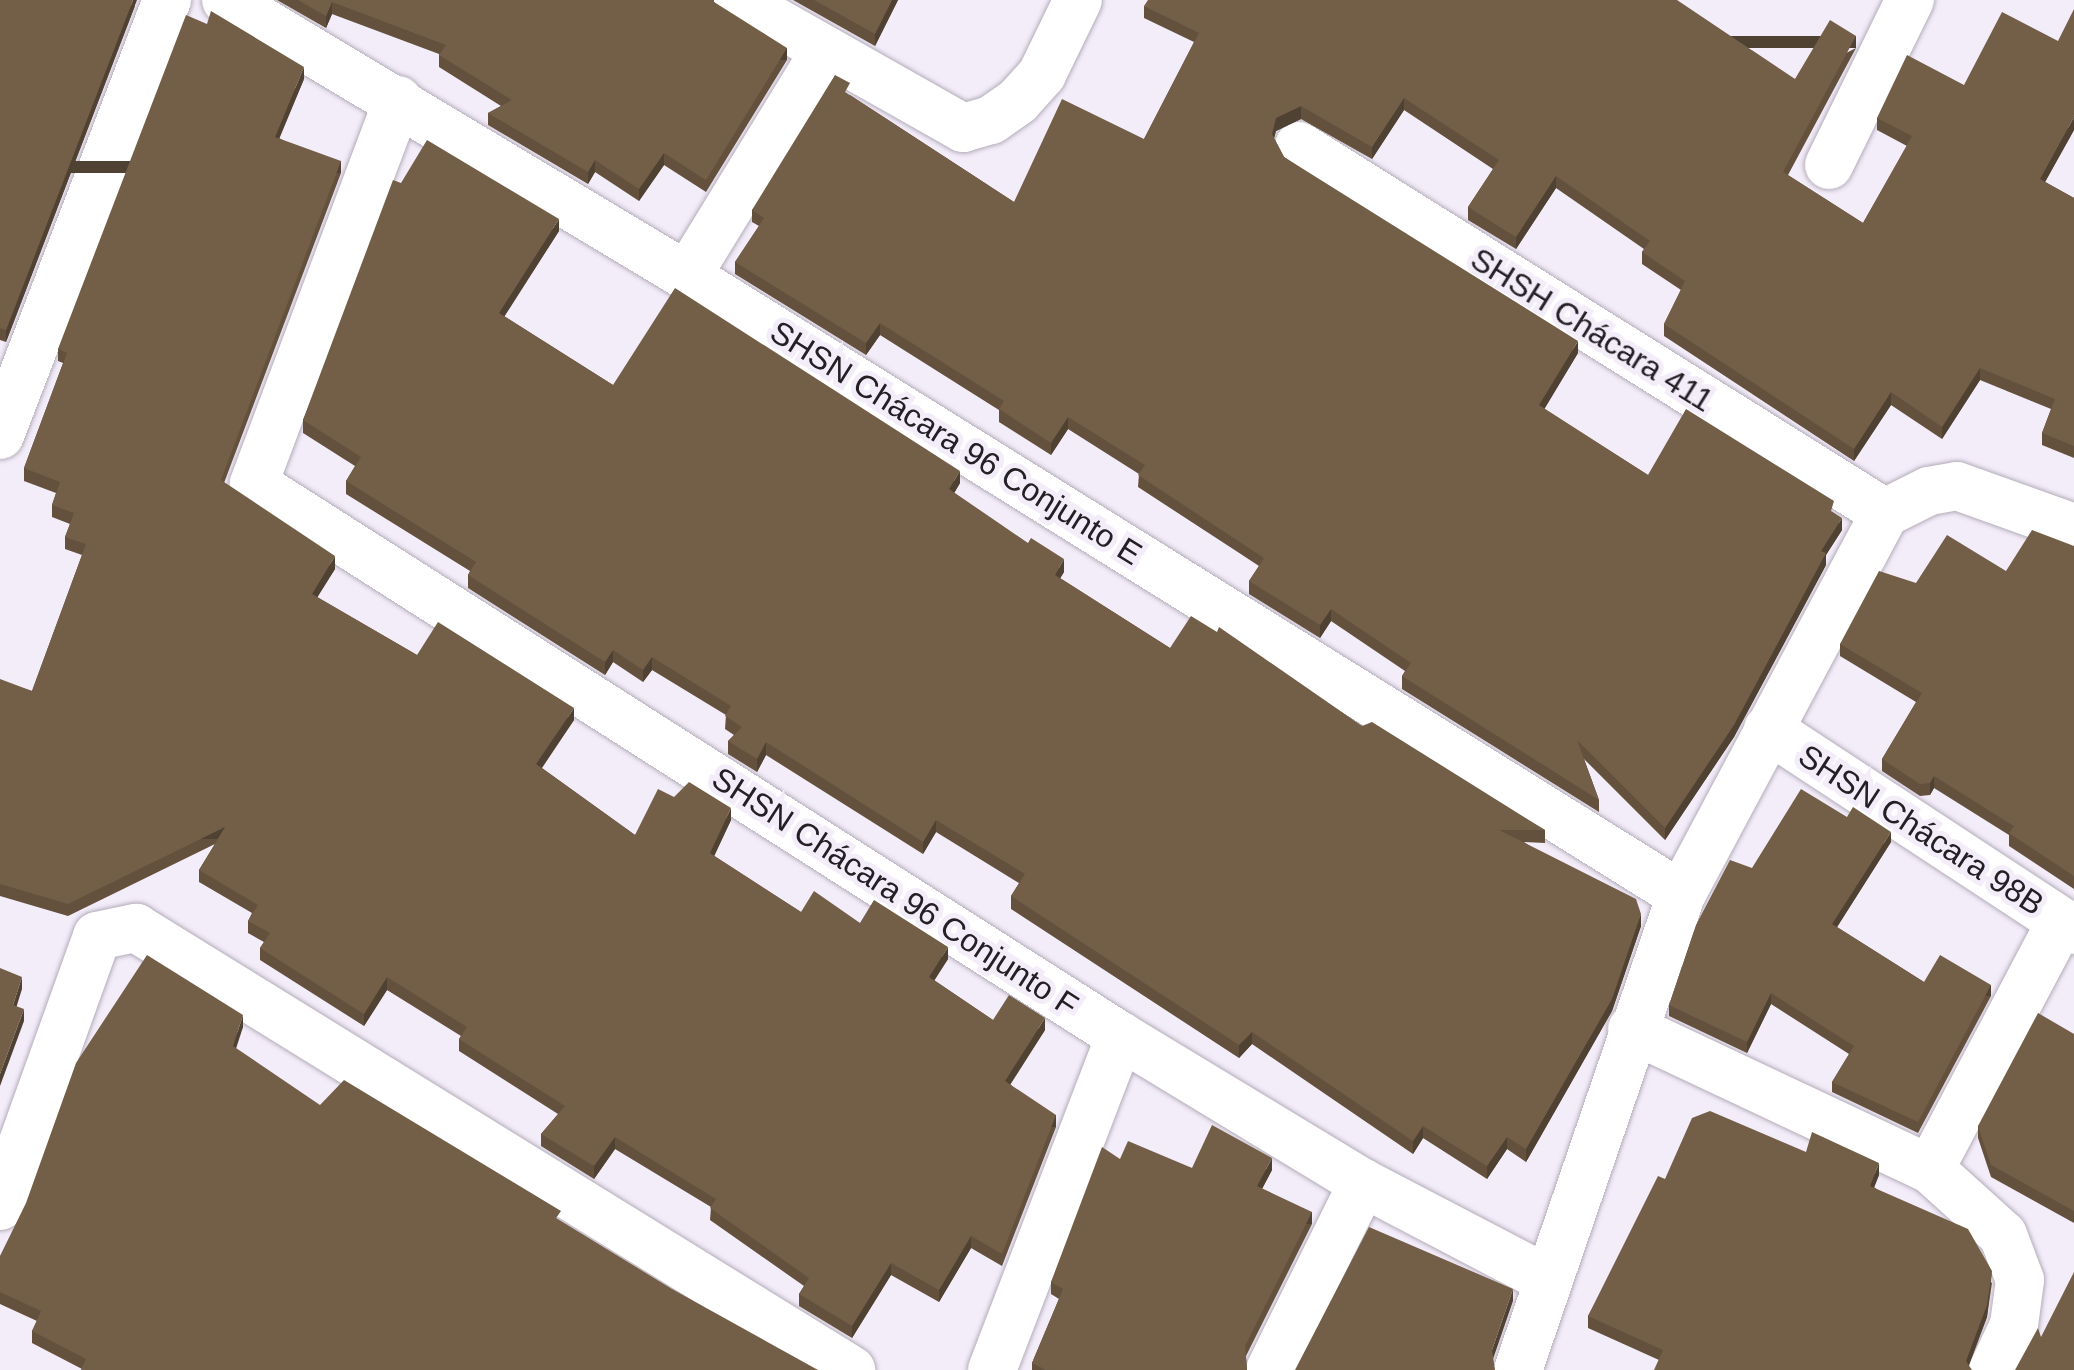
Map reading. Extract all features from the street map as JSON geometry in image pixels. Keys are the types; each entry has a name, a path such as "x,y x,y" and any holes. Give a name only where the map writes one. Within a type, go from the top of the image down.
{"street":[{"path":"0,435 168,0"},
{"name":"SHSN Chácara 96 Conjunto E","path":"226,0 687,276 1681,894"},
{"path":"737,0 823,54 963,128 991,120 1018,102 1042,74 1078,0"},
{"path":"1829,164 1910,0"},
{"path":"687,276 823,54"},
{"name":"SHSN Chácara 96 Conjunto F","path":"398,100 254,484 1120,1036 1363,1183 1548,1280"},
{"name":"SHSH Chácara 411","path":"1298,146 1885,513"},
{"path":"1518,1370 1681,894 1885,513 1929,491 1957,486 2074,528"},
{"name":"SHSN Chácara 98B","path":"1768,729 2067,926"},
{"path":"1930,1169 2067,926"},
{"path":"0,1206 97,936 136,928 850,1370"},
{"path":"1632,1029 1930,1169 2003,1235 2015,1256 2020,1280 2014,1325 1994,1370"},
{"path":"993,1368 1120,1036"},
{"path":"1270,1370 1363,1183"}],"building":[{"path":"0,0 133,0 6,330 0,328"},
{"path":"298,0 714,0 787,48 706,180 664,153 639,189 595,160 588,172 488,113 512,100 439,55 446,45 332,2 326,16"},
{"path":"814,0 892,0 875,34"},
{"path":"1148,0 1677,0 1795,79 1830,20 1856,36 1783,172 1863,223 1912,136 1877,118 1907,55 1964,85 2002,12 2058,41 2074,9 2074,117 2040,179 2074,198 2074,446 2042,433 2055,399 1980,368 1942,427 1891,392 1854,449 1664,324 1685,281 1642,252 1650,241 1556,176 1516,237 1468,207 1499,160 1404,98 1372,147 1301,106 1276,118 1272,134 1284,157 1578,341 1539,405 1648,475 1686,409 1834,501 1831,511 1842,518 1821,551 1826,553 1734,725 1665,828 1577,740 1599,800 1402,676 1411,663 1331,609 1320,625 1249,581 1264,558 1138,475 1145,465 1068,417 1051,443 999,409 1004,401 880,323 866,343 735,262 764,218 752,210 835,75 850,83 845,92 1014,202 1062,99 1144,139 1199,33 1144,6"},
{"path":"211,11 304,67 275,137 341,161 221,480 335,556 312,594 417,655 438,622 574,708 536,764 635,835 658,789 674,797 689,782 731,808 710,853 801,912 814,891 860,923 874,900 948,947 929,977 993,1020 1009,995 1045,1018 1005,1081 1056,1115 1002,1254 971,1236 939,1290 891,1263 852,1326 799,1294 809,1278 710,1208 716,1199 615,1137 594,1166 541,1134 565,1106 459,1039 467,1027 387,977 364,1014 260,948 270,933 248,921 258,905 199,870 225,827 68,904 0,884 0,679 32,691 86,544 65,537 74,513 52,505 60,482 24,468 67,353 58,349 186,15 207,24"},
{"path":"427,140 559,219 499,313 613,385 675,288 960,471 949,489 1028,543 1031,538 1064,559 1055,575 1170,648 1191,616 1217,632 1219,627 1362,726 1372,722 1545,830 1499,830 1636,899 1641,914 1612,999 1526,1149 1507,1137 1487,1166 1423,1126 1413,1141 1252,1032 1239,1045 1011,896 1025,874 936,820 923,842 766,742 757,759 728,741 742,727 725,716 731,706 652,657 643,670 613,650 605,662 468,575 476,562 346,481 361,457 303,420 393,180 401,183"},
{"path":"2032,530 2074,546 2074,876 2009,833 2014,826 1934,776 1930,783 1920,784 1882,759 1922,693 1840,644 1879,571 1916,583 1947,535 2006,571"},
{"path":"1801,789 1847,817 1853,807 1891,832 1832,924 1924,982 1940,955 1991,985 1918,1122 1832,1082 1854,1046 1771,993 1747,1042 1669,1005 1696,925 1730,860 1752,868"},
{"path":"147,955 243,1015 233,1046 320,1105 344,1080 561,1211 556,1218 672,1289 818,1370 81,1370 86,1359 32,1331 41,1311 0,1292 0,1256 26,1203 76,1063"},
{"path":"0,968 22,977 13,1005 24,1009 0,1074"},
{"path":"2038,1013 2074,1034 2074,1211 1991,1165 1978,1126"},
{"path":"1710,1111 1806,1152 1812,1132 1879,1163 1870,1186 1968,1229 1992,1271 1987,1305 1966,1361 1972,1370 1654,1370 1663,1350 1588,1316 1658,1176 1665,1179 1692,1118"},
{"path":"1212,1125 1272,1158 1257,1186 1312,1212 1245,1346 1247,1370 1046,1370 1032,1363 1063,1289 1051,1282 1102,1147 1120,1159 1128,1141 1192,1168"},
{"path":"1369,1227 1513,1289 1492,1350 1495,1370 1295,1370"},
{"path":"2074,1272 2074,1370 2015,1370 2038,1328 2041,1337"}]}
